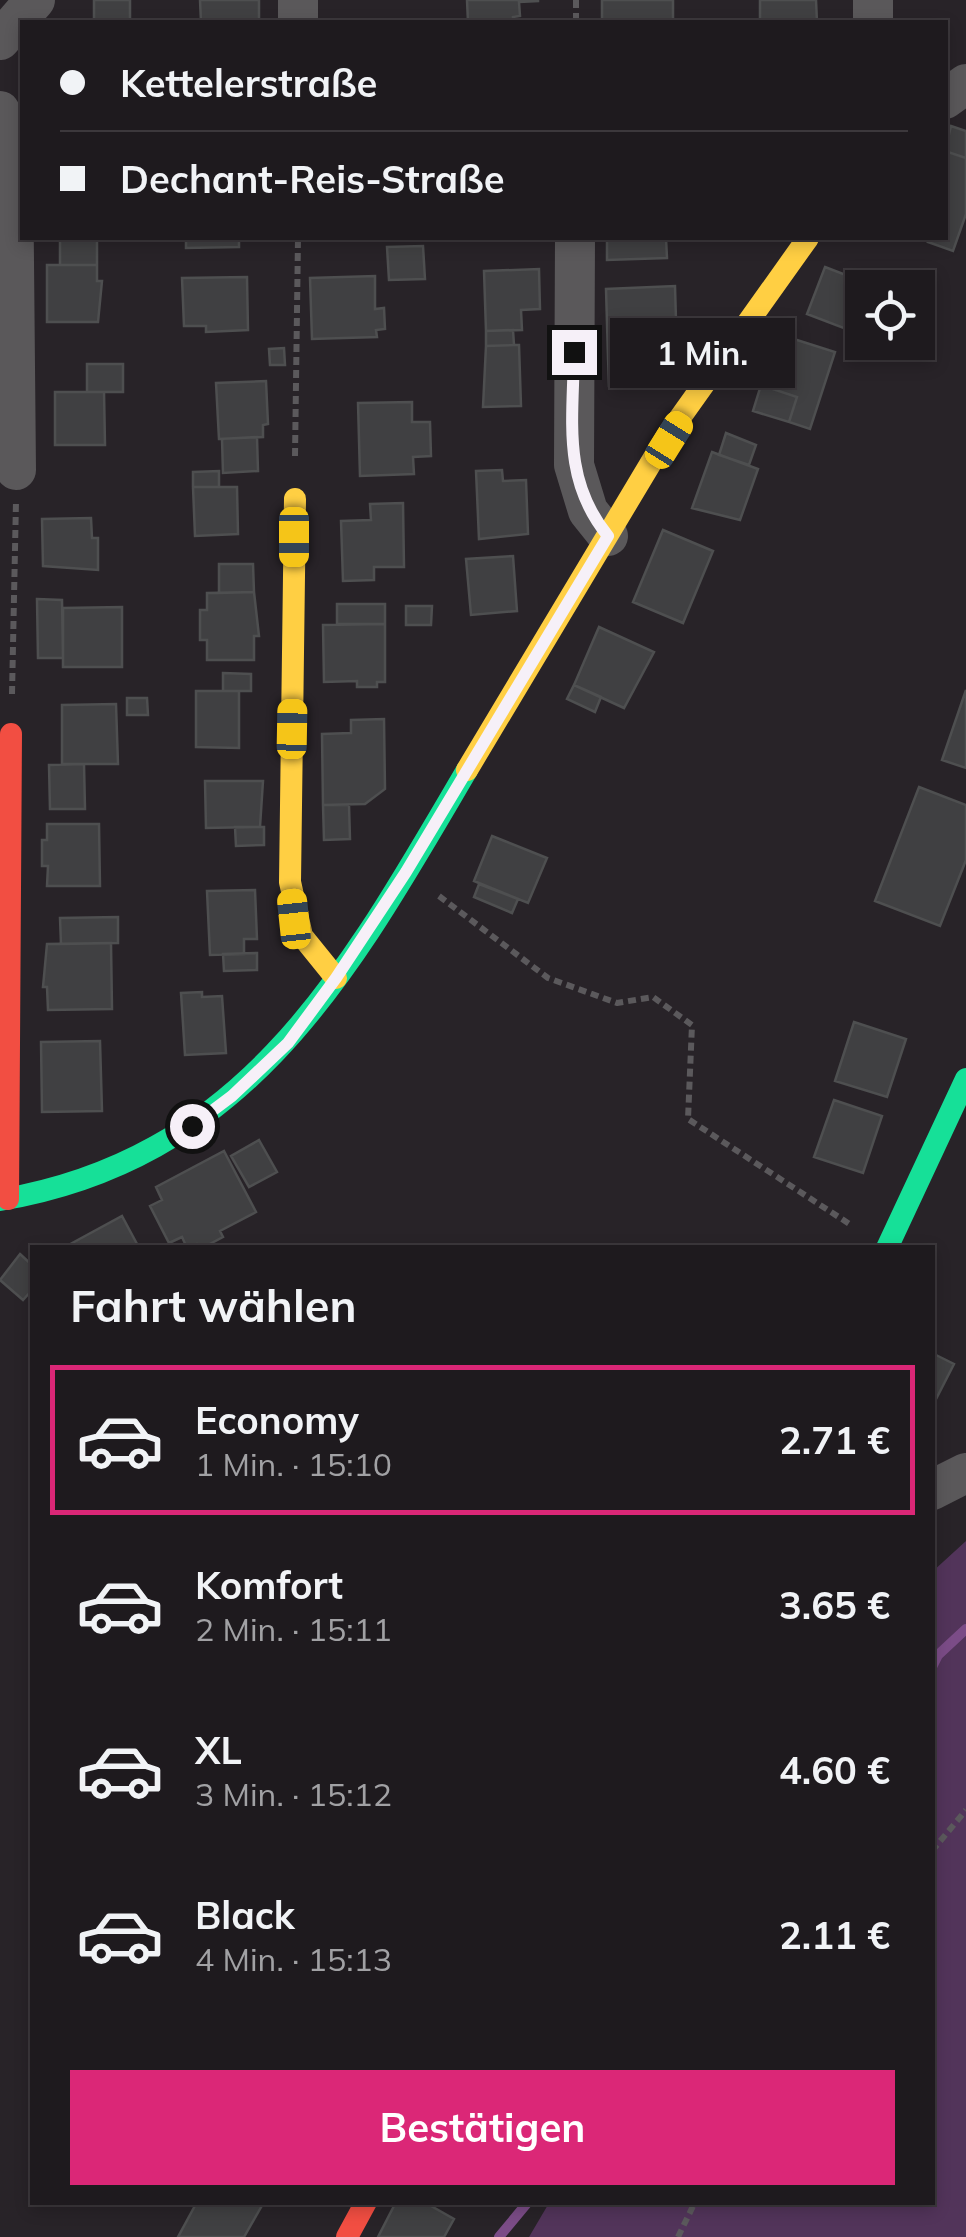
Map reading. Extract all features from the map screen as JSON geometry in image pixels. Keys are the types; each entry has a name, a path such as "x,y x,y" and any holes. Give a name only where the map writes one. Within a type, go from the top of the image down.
{"street":[{"path":"0,40 36,0"},
{"path":"0,111 13,158 16,470"},
{"path":"575,240 574,465 588,511 608,536"},
{"path":"11,734 4,1200 64,1187 120,1167 192,1126 232,1096 288,1043 406,872 608,536 748,318 806,240"},
{"path":"294,499 290,882 294,919 308,952 336,978"},
{"path":"887,1245 966,1079"},
{"path":"935,1488 966,1472"},
{"path":"346,2237 364,2205"}],"path":[{"path":"294,499 298,240"},
{"path":"11,734 16,470"},
{"path":"406,872 548,978 617,1003 653,997 692,1025 688,1119 853,1226"},
{"path":"935,1847 966,1810"},
{"path":"678,2237 694,2205"}],"shaded area":[{"path":"966,1541 966,2237 529,2237 548,2205 935,2205 935,1569"}],"building":[{"path":"94,0 130,0 130,20 94,20"},
{"path":"200,0 259,0 259,20 201,20"},
{"path":"467,0 538,0 519,2 520,16 513,20 468,20"},
{"path":"602,0 673,0 673,20 602,20"},
{"path":"760,0 816,0 817,20 760,20"},
{"path":"951,126 966,131 966,158 948,152"},
{"path":"948,152 966,158 966,214 953,251 928,242 948,240"},
{"path":"60,240 97,240 97,265 60,265"},
{"path":"186,240 239,240 239,247 186,248"},
{"path":"607,240 666,240 667,258 607,260"},
{"path":"423,246 425,279 389,280 387,247"},
{"path":"47,265 97,265 97,281 102,281 98,322 47,322"},
{"path":"825,267 845,275 845,329 807,314"},
{"path":"539,269 540,309 521,310 522,330 486,331 484,271"},
{"path":"375,276 375,309 384,308 385,329 376,330 377,337 312,339 310,278"},
{"path":"247,277 248,330 206,332 206,326 184,326 182,278"},
{"path":"675,286 677,355 608,357 606,289"},
{"path":"513,330 514,345 486,346 486,331"},
{"path":"778,334 835,352 810,429 789,422 797,397 761,385"},
{"path":"519,345 521,406 483,407 486,346"},
{"path":"284,348 285,365 270,365 269,349"},
{"path":"649,356 650,384 609,386 608,357"},
{"path":"87,364 123,364 123,392 87,392"},
{"path":"266,381 268,424 263,425 263,437 219,439 216,383"},
{"path":"761,385 797,397 789,422 753,411"},
{"path":"55,392 104,392 105,445 55,445"},
{"path":"412,402 412,422 430,422 431,456 413,457 414,474 360,476 358,403"},
{"path":"726,433 756,445 749,465 719,455"},
{"path":"257,437 258,471 223,473 222,439"},
{"path":"712,452 758,469 740,520 692,508"},
{"path":"502,470 503,481 526,480 528,534 479,539 476,471"},
{"path":"219,471 219,487 193,487 193,472"},
{"path":"193,487 237,487 238,534 195,536"},
{"path":"403,503 404,567 374,567 374,580 343,581 341,521 371,520 370,504"},
{"path":"91,518 92,538 98,538 98,570 43,566 42,519"},
{"path":"663,530 713,551 683,623 633,602"},
{"path":"513,556 517,611 471,615 466,559"},
{"path":"219,564 253,564 254,592 219,593"},
{"path":"254,592 259,636 254,636 254,660 207,660 207,640 200,640 200,610 207,610 207,593"},
{"path":"37,599 62,600 63,658 38,658"},
{"path":"337,604 385,604 385,624 337,624"},
{"path":"406,606 432,606 431,625 406,625"},
{"path":"122,607 122,667 63,667 63,608"},
{"path":"385,624 385,682 377,682 377,687 357,687 357,681 324,682 323,625"},
{"path":"599,627 654,652 624,708 574,685"},
{"path":"223,673 251,674 251,691 223,691"},
{"path":"574,685 601,697 595,712 567,699"},
{"path":"966,690 966,768 942,760"},
{"path":"196,691 239,691 239,748 196,747"},
{"path":"127,698 147,698 148,715 127,715"},
{"path":"116,704 118,764 62,764 62,705"},
{"path":"384,719 385,789 365,804 323,805 322,734 351,733 351,720"},
{"path":"84,764 85,809 50,809 49,765"},
{"path":"205,781 263,781 260,827 206,828"},
{"path":"919,787 966,805 966,860 940,926 875,901"},
{"path":"323,805 349,805 350,839 324,840"},
{"path":"47,824 99,824 100,886 47,886 48,866 42,866 42,840 47,840"},
{"path":"235,827 264,827 264,845 236,846"},
{"path":"492,836 547,858 528,903 474,881"},
{"path":"479,884 518,899 512,913 474,897"},
{"path":"255,890 257,939 244,939 244,954 210,955 207,891"},
{"path":"118,917 118,943 61,944 60,918"},
{"path":"111,943 112,1009 48,1010 47,987 43,987 47,944"},
{"path":"257,953 257,970 224,971 223,954"},
{"path":"202,992 202,997 222,996 226,1053 185,1055 181,993"},
{"path":"854,1022 906,1039 887,1097 835,1081"},
{"path":"100,1041 102,1111 42,1112 41,1042"},
{"path":"834,1100 882,1116 863,1173 814,1157"},
{"path":"259,1140 277,1172 249,1187 231,1156"},
{"path":"224,1151 256,1212 220,1231 223,1237 208,1245 186,1245 182,1237 169,1243 150,1206 162,1200 156,1187"},
{"path":"122,1216 137,1244 136,1245 69,1245"},
{"path":"20,1254 30,1263 30,1292 23,1300 0,1280"},
{"path":"935,1354 954,1364 935,1401"},
{"path":"195,2205 262,2205 244,2237 178,2237"},
{"path":"394,2205 429,2205 454,2219 444,2237 378,2237"}],"waterway":[{"path":"935,1661 966,1629"},
{"path":"499,2237 526,2205"}],"traffic: fast":[{"path":"0,1200 87,1178 162,1143 226,1098 283,1044 333,982 380,915 467,770"},
{"path":"888,1245 966,1079"}],"traffic: slow":[{"path":"467,770 667,436 807,240"},
{"path":"295,499 290,882 302,936 336,978"}],"traffic: jam":[{"path":"8,1199 11,734"},
{"path":"347,2237 364,2205"}],"route":[{"path":"192,1126 232,1096 288,1043 336,978 406,872 608,536 588,511 574,465 574,352"}]}
